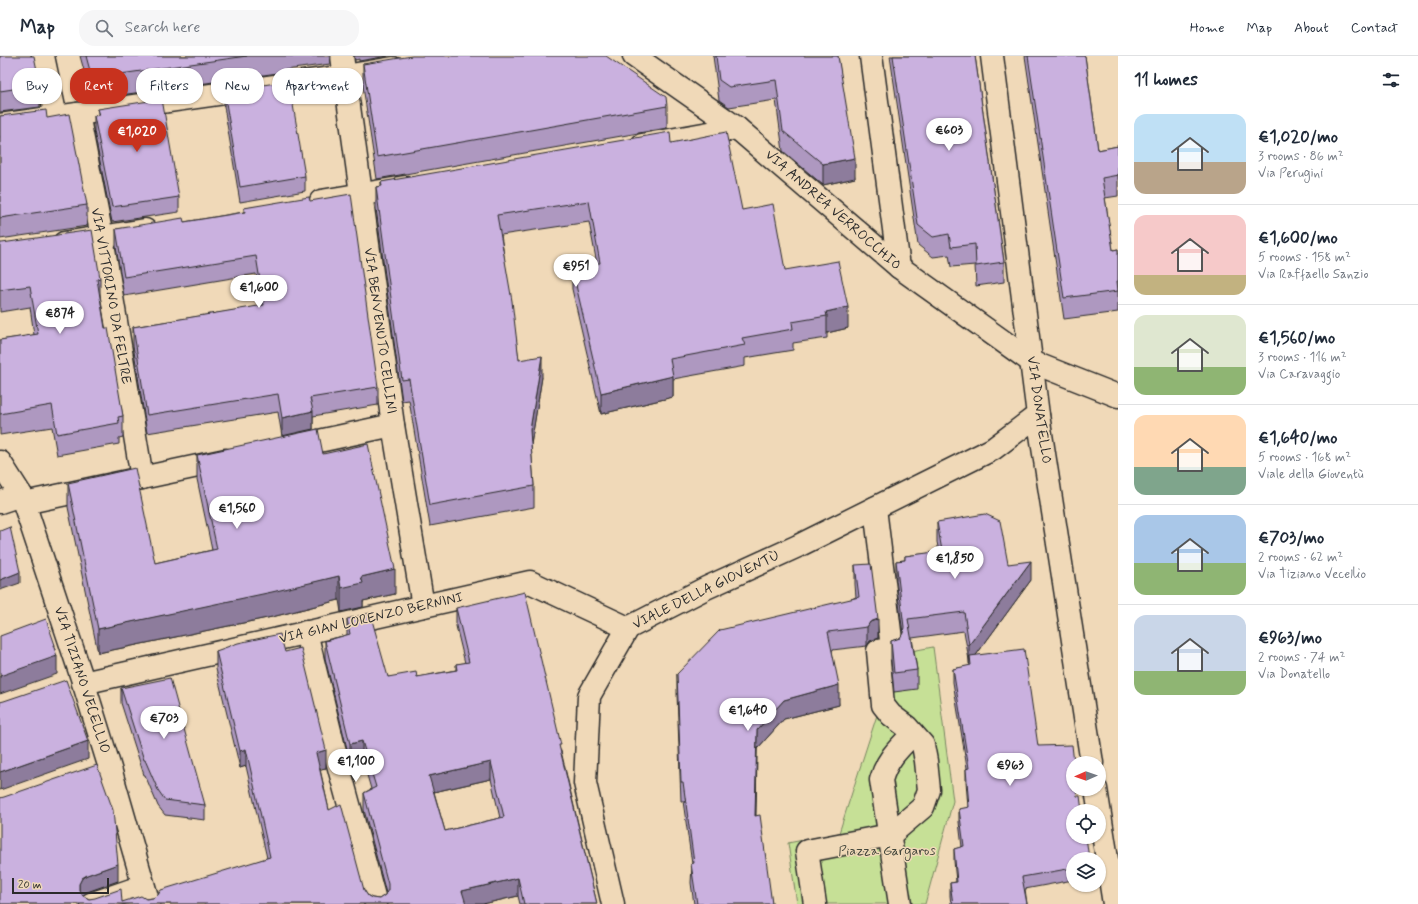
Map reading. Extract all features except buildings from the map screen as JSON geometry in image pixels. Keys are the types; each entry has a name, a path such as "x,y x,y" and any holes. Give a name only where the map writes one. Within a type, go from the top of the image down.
{"street":[{"path":"43,56 56,117"},
{"name":"VIA ANDREA VERROCCHIO","path":"634,56 737,128 899,267 1032,362 1118,396"},
{"path":"871,56 899,267"},
{"name":"VIA DONATELLO","path":"992,56 1038,415 1091,756"},
{"path":"0,125 78,114 344,66 416,64"},
{"name":"VIA BENVENUTO CELLINI","path":"344,66 393,425 423,606"},
{"name":"VIA VITTORINO DA FELTRE","path":"78,114 102,237 142,478"},
{"path":"620,149 737,128"},
{"path":"298,205 424,184"},
{"path":"47,245 164,227"},
{"name":"VIALE DELLA GIOVENTÙ","path":"613,904 585,783 589,696 628,628 706,588 798,546 993,449 1038,415"},
{"path":"271,451 393,425"},
{"path":"0,502 142,478 248,456"},
{"name":"VIA TIZIANO VECELLIO","path":"0,462 22,499 77,681 109,765 146,895"},
{"path":"815,904 808,851 890,835 923,807 929,790 923,745 908,727 891,715 884,705 878,651 892,648 876,508"},
{"name":"VIA GIAN LORENZO BERNINI","path":"77,681 530,582 628,628"},
{"path":"306,632 338,764 376,904"},
{"path":"900,904 881,780 892,755 913,734"},
{"path":"87,773 109,765"},
{"path":"1097,796 1114,904"},
{"path":"91,904 146,895"}],"green space":[{"name":"Piazza Gargaros","path":"933,647 953,801 925,904 797,904 788,843 839,833 878,712 868,659"}]}
